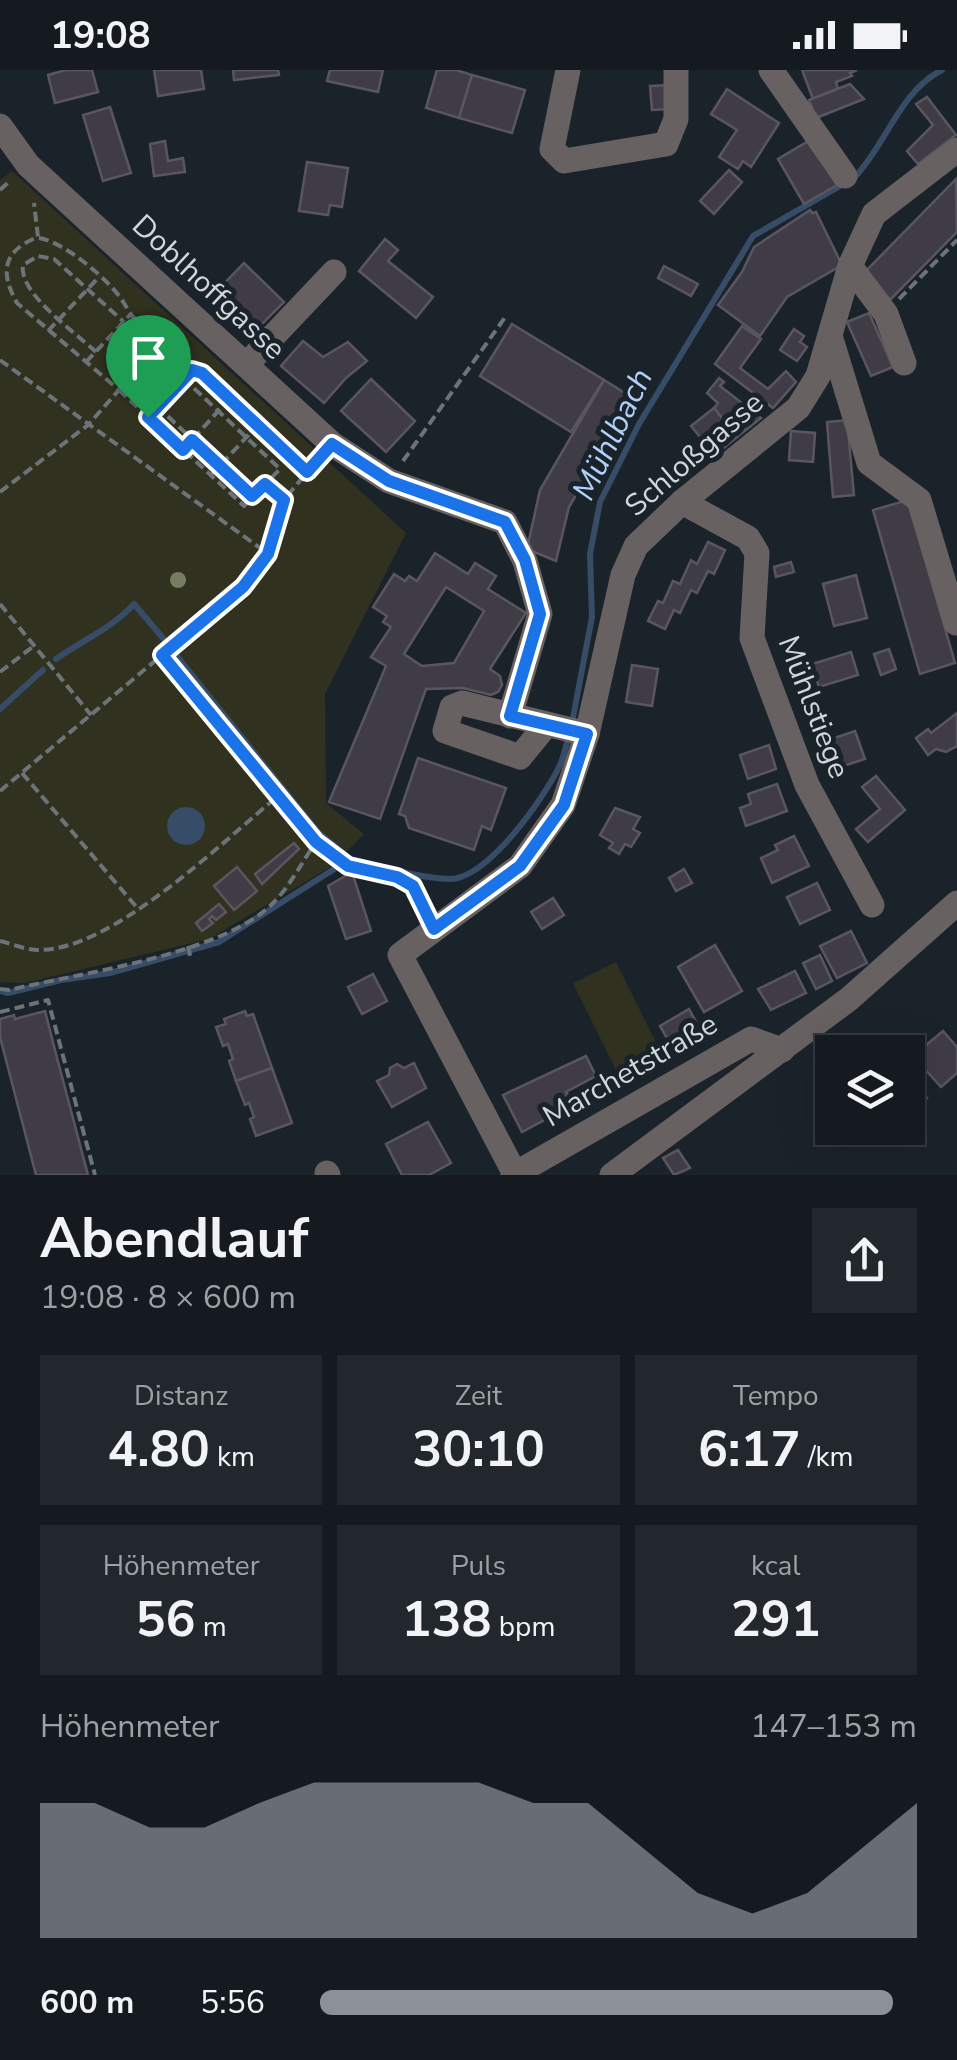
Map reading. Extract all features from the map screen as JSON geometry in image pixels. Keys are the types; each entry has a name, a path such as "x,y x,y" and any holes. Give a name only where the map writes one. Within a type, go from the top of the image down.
{"street":[{"path":"568,70 552,150 564,161 666,144 676,119 676,70"},
{"path":"771,70 845,176"},
{"name":"Doblhoffgasse","path":"0,126 28,165 332,444 389,481 505,522 525,560 540,614 510,716"},
{"name":"Schloßgasse","path":"514,1174 400,955 520,866 564,805 568,729 636,546 682,502 798,408 818,376 850,266 874,214 957,150"},
{"path":"850,266 886,314 904,362"},
{"path":"246,365 334,272"},
{"path":"831,339 869,463 919,500 956,624"},
{"name":"Mühlstiege","path":"682,502 748,538 757,553 752,638 806,785 872,905"},
{"path":"462,703 568,729 520,757 446,731 452,707 462,703"},
{"path":"612,1175 849,1000 957,903"},
{"name":"Marchetstraße","path":"514,1174 751,1039 782,1050"}],"path":[{"path":"0,190 28,165"},
{"path":"24,193 36,205 38,237"},
{"path":"184,378 280,469 244,506 18,303 6,288 7,260 24,242 38,237 64,248 119,295 130,314 192,370 202,373 307,472"},
{"path":"886,314 915,279 957,240"},
{"path":"54,259 64,248"},
{"path":"96,352 29,292 21,275 23,265 38,256 54,259 124,322"},
{"path":"48,330 99,276"},
{"path":"18,303 29,292"},
{"path":"86,362 130,314"},
{"path":"389,481 506,316"},
{"path":"0,360 268,554"},
{"path":"148,417 192,370"},
{"path":"0,492 88,426 119,390"},
{"path":"183,450 230,398"},
{"path":"157,406 252,496"},
{"path":"211,475 258,425"},
{"path":"0,791 243,587 268,554 284,500 332,444"},
{"path":"265,484 284,500"},
{"path":"0,604 91,715"},
{"path":"0,672 35,645"},
{"path":"162,655 316,842 348,866 397,877 413,886 434,929"},
{"path":"21,773 139,910"},
{"path":"0,941 38,950 88,941 139,910 278,796"},
{"path":"0,989 112,969 219,938 271,905 316,842"},
{"path":"188,947 191,960"},
{"path":"0,1012 48,1000 95,1175"}],"green space":[{"path":"12,171 406,533 325,694 326,803 364,834 332,866 209,939 25,983 0,982 0,180"},
{"path":"616,962 661,1053 618,1074 573,983"}],"water":[{"path":"139,342 163,365 141,387 117,366"},
{"path":"186,807 200,812 205,826 200,840 186,845 172,840 167,826 172,812"}],"building":[{"path":"92,70 98,92 55,103 48,75"},
{"path":"154,70 201,70 204,89 158,96"},
{"path":"233,70 278,70 279,75 234,80"},
{"path":"330,70 383,70 378,92 327,81"},
{"path":"437,70 472,75 459,118 426,108"},
{"path":"802,70 857,70 836,82 838,89 813,99"},
{"path":"472,75 525,90 512,133 459,118"},
{"path":"850,84 864,99 816,118 809,100"},
{"path":"668,85 669,109 652,110 650,86"},
{"path":"727,89 779,123 751,167 743,161 738,169 719,157 737,130 711,114"},
{"path":"927,97 956,135 918,164 907,151 933,125 916,104"},
{"path":"110,107 131,173 103,181 83,115"},
{"path":"810,140 837,185 804,204 778,159"},
{"path":"165,141 168,161 183,158 185,172 154,176 150,144"},
{"path":"307,162 348,168 342,207 330,205 328,215 299,211"},
{"path":"729,170 742,182 714,214 700,201"},
{"path":"956,179 957,232 890,300 863,274"},
{"path":"810,210 816,212 842,265 787,297 760,336 718,305 754,247"},
{"path":"385,239 398,250 388,261 433,297 416,318 359,271"},
{"path":"244,263 284,302 251,335 212,296"},
{"path":"664,266 698,284 691,296 658,278"},
{"path":"869,313 893,367 871,376 847,322"},
{"path":"512,324 604,380 571,432 480,376"},
{"path":"742,326 761,339 740,368 768,389 786,371 796,382 773,408 715,364"},
{"path":"794,329 804,336 800,342 807,347 797,361 780,350"},
{"path":"303,341 323,357 348,342 367,361 324,403 281,366"},
{"path":"719,378 724,382 720,386 761,418 737,437 714,408 718,403 707,393"},
{"path":"371,379 415,421 386,452 341,411"},
{"path":"604,380 633,398 569,507 556,561 527,549 540,490"},
{"path":"714,408 737,437 715,455 691,426"},
{"path":"847,420 854,495 833,497 827,422"},
{"path":"791,431 815,433 813,462 789,460"},
{"path":"908,500 955,663 920,674 873,510"},
{"path":"708,542 725,550 714,574 708,571 697,593 691,590 680,613 674,610 665,629 648,621 658,601 663,603 673,581 680,584 691,560 697,564"},
{"path":"435,553 468,574 475,563 496,576 488,589 526,613 490,669 500,676 502,685 498,692 491,695 463,688 426,689 380,819 329,802 386,666 371,657 391,627 383,622 387,616 373,607 394,574 405,581 409,576 417,581","holes":["446,587 484,611 454,663 422,666 404,654"]},
{"path":"791,562 794,572 776,577 774,567"},
{"path":"856,575 867,618 834,626 823,584"},
{"path":"889,649 896,669 881,675 874,654"},
{"path":"851,652 858,675 819,687 812,664"},
{"path":"632,665 658,669 652,706 626,702"},
{"path":"957,713 957,746 946,752 936,749 928,755 916,738 928,729 931,733"},
{"path":"855,731 865,759 837,768 828,740"},
{"path":"769,745 776,769 748,779 740,755"},
{"path":"418,758 506,788 491,830 482,826 474,850 409,828 405,816 399,814"},
{"path":"876,776 905,810 868,842 856,829 880,809 862,787"},
{"path":"777,784 787,811 746,826 740,808 751,804 748,794"},
{"path":"615,808 640,817 633,829 640,833 631,847 625,844 619,854 609,848 613,843 600,835"},
{"path":"794,836 809,866 772,883 761,858 778,850 775,845"},
{"path":"294,843 299,849 262,884 255,874"},
{"path":"237,867 257,891 234,910 214,886"},
{"path":"684,869 692,883 676,891 669,878"},
{"path":"352,872 371,931 346,939 328,886"},
{"path":"817,883 830,910 800,924 787,897"},
{"path":"553,898 564,915 542,929 531,912"},
{"path":"219,904 226,912 216,920 212,916 209,919 213,923 202,931 196,923"},
{"path":"851,931 867,963 837,978 820,946"},
{"path":"715,945 742,991 704,1012 678,967"},
{"path":"820,955 832,981 816,989 803,963"},
{"path":"795,971 806,993 771,1010 758,989"},
{"path":"373,974 387,1001 362,1014 348,987"},
{"path":"689,1009 706,1040 677,1056 660,1026"},
{"path":"45,1011 88,1175 36,1175 0,1037 0,1019"},
{"path":"245,1011 247,1016 253,1014 272,1068 236,1081 228,1044 223,1046 216,1027 226,1024 224,1019"},
{"path":"943,1031 957,1047 957,1073 941,1087 925,1069 925,1046"},
{"path":"586,1056 596,1076 558,1100 563,1110 522,1132 503,1095"},
{"path":"414,1063 426,1088 392,1107 377,1081 389,1075 390,1068 397,1064 404,1068"},
{"path":"272,1068 292,1123 256,1136 249,1103 245,1105 236,1081"},
{"path":"428,1122 451,1163 429,1175 402,1175 386,1144"},
{"path":"678,1150 690,1168 674,1175 663,1158"}],"waterway":[{"name":"Mühlbach","path":"572,723 592,617 590,554 600,502 639,424 753,236 854,178 915,91 942,70"},
{"path":"56,659 107,627 134,604 163,638"},
{"path":"176,655 317,831 350,859"},
{"path":"0,709 43,670"},
{"name":"Mühlbach","path":"0,991 8,993 110,973 219,942 350,859 424,876 464,876 497,852 528,815 560,765 569,735"}],"route":[{"path":"192,370 202,373 307,472 332,444 389,481 505,522 525,560 540,614 510,716 587,734 564,805 520,866 434,929 413,886 397,877 348,866 316,842 162,655 243,587 268,554 284,500 265,484 252,496 192,440 183,450 148,417 192,370"}]}
